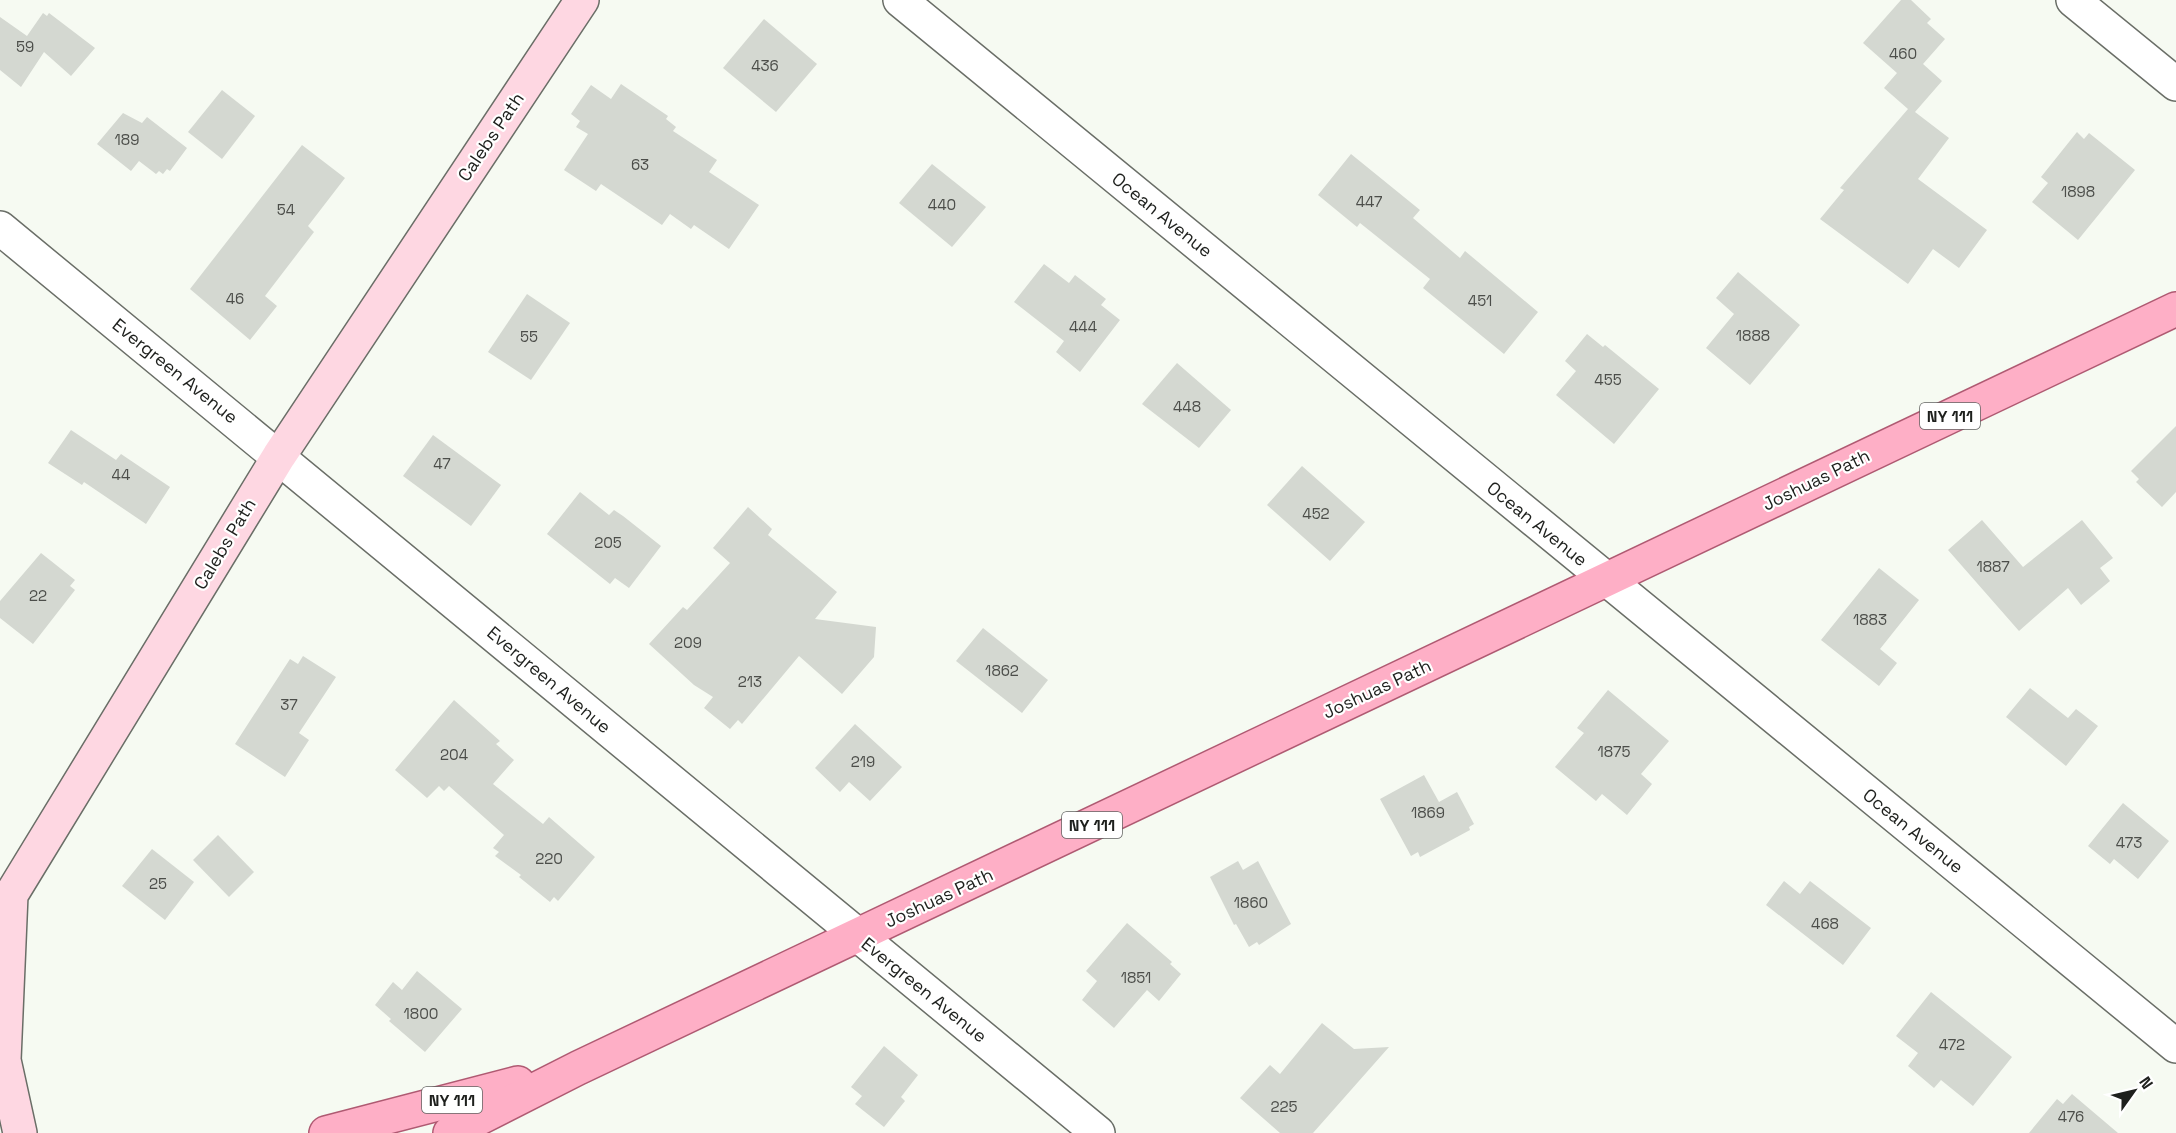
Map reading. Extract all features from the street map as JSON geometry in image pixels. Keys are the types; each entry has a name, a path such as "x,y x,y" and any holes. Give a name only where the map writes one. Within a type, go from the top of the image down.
{"main road":[{"name":"Joshuas Path","path":"450,1133 578,1068 2176,309"},
{"name":"Joshuas Path","path":"326,1133 578,1068"}],"street":[{"name":"Calebs Path","path":"20,1133 4,1060 11,895 279,456 582,0"},
{"name":"Ocean Avenue","path":"900,0 2176,1046"},
{"path":"2073,0 2176,84"},
{"name":"Evergreen Avenue","path":"0,228 1098,1133"}],"building":[{"path":"1901,0 1911,0 1931,19 1927,23 1945,39 1923,64 1942,81 1915,112 1949,138 1918,179 1987,230 1959,268 1933,249 1908,284 1820,219 1844,190 1840,188 1908,109 1884,88 1897,73 1863,43"},
{"path":"43,13 47,16 49,13 95,48 71,76 44,52 21,87 0,70 0,17 27,36"},
{"path":"764,19 817,64 776,112 723,68"},
{"path":"621,84 668,116 666,119 676,127 673,131 717,160 709,172 759,205 729,249 694,225 691,229 670,214 662,225 601,184 596,191 564,170 588,134 576,127 580,121 571,114 591,85 611,99"},
{"path":"222,90 255,116 222,159 188,132"},
{"path":"123,113 142,123 147,117 187,148 170,171 167,169 163,174 159,171 156,174 139,161 131,171 97,144"},
{"path":"2077,132 2084,139 2089,133 2135,170 2078,240 2032,202 2048,183 2041,177"},
{"path":"302,145 345,178 308,226 314,232 265,296 277,306 250,340 190,289"},
{"path":"1351,154 1420,210 1413,218 1460,258 1465,251 1538,312 1504,354 1423,288 1430,279 1360,223 1357,227 1318,195"},
{"path":"932,164 986,207 952,247 899,203"},
{"path":"1044,264 1069,283 1075,275 1106,299 1101,305 1120,320 1080,372 1056,352 1064,341 1014,302"},
{"path":"1738,272 1800,325 1750,385 1706,348 1734,314 1716,298"},
{"path":"527,294 570,323 531,380 488,352"},
{"path":"1587,334 1603,347 1605,345 1659,389 1614,444 1556,395 1576,371 1565,361"},
{"path":"1177,363 1231,410 1199,448 1142,404"},
{"path":"2176,426 2176,492 2162,507 2136,482 2139,479 2131,471"},
{"path":"71,430 116,460 121,454 170,487 146,524 84,482 82,485 48,463"},
{"path":"433,435 501,485 471,526 403,476"},
{"path":"1302,466 1365,522 1330,561 1267,505"},
{"path":"580,492 609,515 614,510 623,516 661,546 629,588 615,578 610,584 547,534"},
{"path":"748,507 772,529 768,535 837,592 815,619 876,627 874,657 842,694 799,656 742,724 738,720 730,729 704,708 713,697 694,685 649,644 683,607 687,610 730,563 713,548"},
{"path":"1982,520 2023,567 2082,520 2113,558 2100,568 2110,581 2081,605 2068,588 2019,631 1948,550"},
{"path":"41,553 75,580 70,586 75,590 33,644 0,618 0,601"},
{"path":"1879,568 1919,600 1880,649 1897,663 1879,686 1821,640"},
{"path":"983,628 1048,680 1022,713 956,661"},
{"path":"303,656 336,677 299,733 309,740 285,777 235,744 290,659 298,664"},
{"path":"2030,688 2068,718 2076,709 2098,726 2066,766 2006,717"},
{"path":"1608,690 1669,741 1641,774 1652,784 1627,815 1602,794 1596,801 1555,767 1584,733 1577,728"},
{"path":"454,700 500,741 496,744 514,760 493,784 543,824 549,817 595,857 558,901 554,897 550,902 519,877 521,875 495,856 499,852 493,848 504,835 449,786 444,791 439,786 427,798 395,770"},
{"path":"855,724 902,767 870,801 849,782 840,792 815,768"},
{"path":"1424,775 1439,802 1457,792 1474,824 1469,827 1470,830 1420,857 1418,852 1411,856 1380,799"},
{"path":"2123,803 2169,841 2138,879 2114,859 2110,864 2088,846"},
{"path":"218,835 254,872 229,897 193,860"},
{"path":"152,849 194,882 165,920 122,886"},
{"path":"1238,861 1243,870 1258,861 1291,924 1259,945 1257,942 1249,947 1236,924 1234,925 1210,877"},
{"path":"1784,881 1800,894 1810,881 1871,928 1843,965 1766,905"},
{"path":"1127,923 1172,962 1170,964 1181,974 1159,1001 1147,990 1114,1028 1082,1000 1097,981 1086,971"},
{"path":"417,971 462,1009 425,1052 389,1021 391,1019 375,1005 393,982 402,990"},
{"path":"1931,992 2012,1057 1973,1106 1941,1080 1934,1088 1908,1066 1918,1053 1896,1036"},
{"path":"1322,1023 1354,1049 1389,1047 1313,1133 1280,1133 1240,1098 1270,1065 1280,1074"},
{"path":"884,1046 918,1075 901,1097 905,1101 884,1127 855,1104 862,1096 851,1087"},
{"path":"2072,1094 2118,1133 2029,1133 2057,1099 2063,1104"}]}
